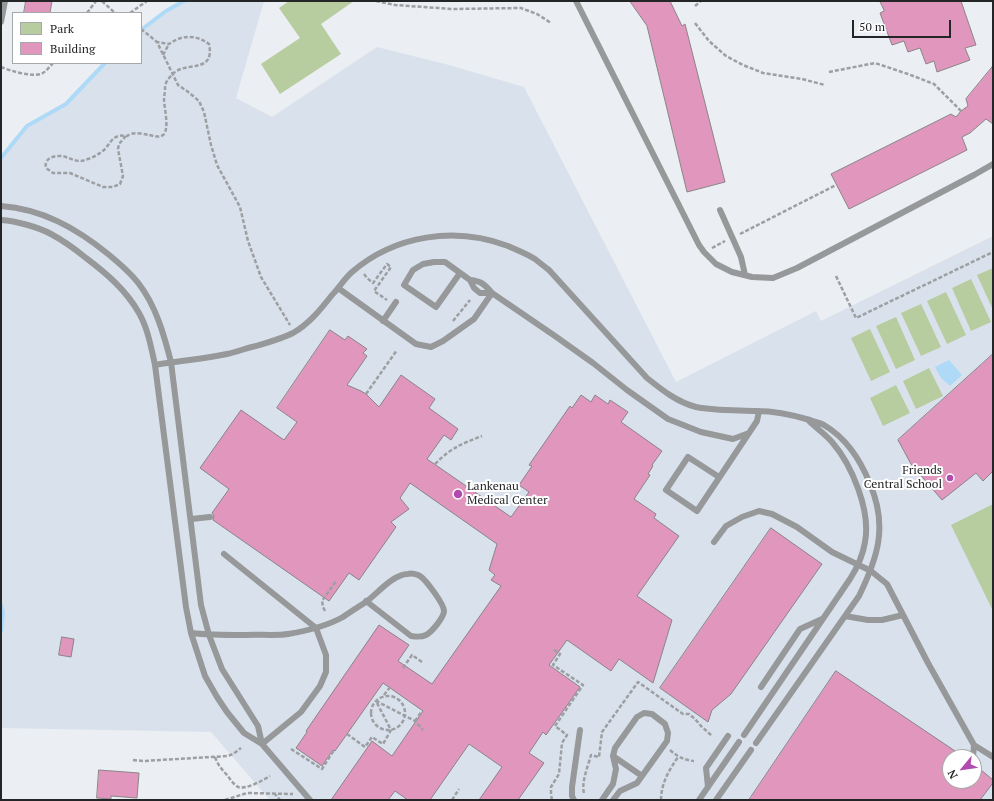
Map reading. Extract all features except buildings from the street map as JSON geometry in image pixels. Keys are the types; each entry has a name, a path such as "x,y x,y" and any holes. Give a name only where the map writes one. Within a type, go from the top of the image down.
{"lane":[{"path":"1,22 5,1"},
{"path":"576,1 704,252 716,264 732,272 752,277 773,278 797,268 974,176 993,164"},
{"path":"1,206 29,210 55,219 75,230 96,244 123,266 139,284 150,303 162,329 171,362 201,605 209,635 222,669 258,726 262,744"},
{"path":"720,210 741,257 745,275"},
{"path":"1,220 24,224 50,233 70,245 114,281 139,313 149,335 155,365 191,633 205,676 227,712 244,733 262,744 310,800"},
{"path":"155,365 227,354 279,339 294,332 316,314 350,274 364,262 386,250 418,239 434,236 454,235 475,237 497,242 535,259 549,270 647,378 663,391 678,400 696,406 717,410 783,413 823,425 835,433 847,445 858,459 869,481 874,492 878,509 880,524 879,543 871,570 859,596 756,743"},
{"path":"460,272 436,308 404,285 413,270 423,264 445,262 460,272 470,280 474,288 480,293 492,294 555,336 668,419 701,432 733,438 749,433"},
{"path":"338,288 416,344 431,347 443,342 474,319 492,294"},
{"path":"383,321 395,304"},
{"path":"720,477 688,457 666,490 697,511 720,477 757,421 759,411"},
{"path":"744,735 850,579 858,565 866,542 867,526 864,508 853,475 839,451 831,441 806,419"},
{"path":"714,542 726,526 742,517 759,511 772,514 797,527 832,552 871,570 887,584 939,684 974,745 993,757"},
{"path":"191,519 210,517"},
{"path":"224,554 316,628 326,655 326,672 320,686 301,712 262,744"},
{"path":"191,633 209,635 287,634 316,628 341,617 366,602 380,589 402,574 409,573 419,576 424,580 434,592 444,610 439,622 427,635 420,637 412,636 366,602"},
{"path":"845,616 868,620 882,620 903,615"},
{"path":"761,687 800,629 824,618"},
{"path":"602,800 613,784 616,769 613,756 615,748 637,717 644,713 652,714 665,724 668,733 667,741 637,783 620,791 613,800"},
{"path":"574,800 572,796 572,787 580,730"},
{"path":"708,787 706,768 728,736"},
{"path":"699,800 739,742"},
{"path":"974,745 974,749"},
{"path":"716,800 751,750"},
{"path":"613,756 642,776"}],"path":[{"path":"88,12 96,1"},
{"path":"102,1 115,12"},
{"path":"131,12 147,1"},
{"path":"376,1 395,5 452,9 521,8 537,14 551,23"},
{"path":"695,6 700,1"},
{"path":"695,23 709,41 726,56 743,65 763,73 802,79 825,85"},
{"path":"142,30 157,42 178,85 199,101 204,112 211,145 217,164 240,207 248,241 261,276 294,332"},
{"path":"126,136 120,144 118,150 123,176 120,184 113,188 103,187 70,172 53,173 46,168 45,165 47,160 51,157 59,156 72,160 84,160 97,155 105,149 115,137 120,135 126,136 135,134 159,137 164,135 167,123 164,100 167,81 175,72 195,67 208,60 210,55 209,44 204,40 192,36 186,37 169,44 163,55"},
{"path":"157,42 169,44"},
{"path":"829,72 876,63 934,84 961,111"},
{"path":"1,67 33,75 42,74 52,64"},
{"path":"704,252 836,185"},
{"path":"836,276 856,318 993,252"},
{"path":"364,274 374,283 387,264 391,267 374,291 395,304"},
{"path":"451,323 470,300"},
{"path":"366,394 397,350"},
{"path":"435,464 444,455 458,445 482,436"},
{"path":"325,612 322,601 336,581"},
{"path":"552,800 551,787 559,774 562,743 567,735 555,726 583,685 553,665 560,654 553,649"},
{"path":"403,668 412,656 422,662"},
{"path":"384,696 391,686"},
{"path":"384,696 390,696 401,701 405,712 402,723 391,730 385,730 374,725 370,714 371,707 376,700 384,696"},
{"path":"376,700 415,721 423,730"},
{"path":"376,700 391,730"},
{"path":"415,721 422,711"},
{"path":"347,734 365,747 372,737 383,744 391,730"},
{"path":"664,746 678,757 694,761"},
{"path":"133,760 143,761 228,756 234,754 241,748"},
{"path":"292,748 322,769 334,750"},
{"path":"584,794 584,783 591,755 599,757"},
{"path":"214,757 220,767 237,786 243,788 264,780 270,776"},
{"path":"661,800 664,783 670,768 678,757"},
{"path":"452,800 459,789"},
{"path":"224,800 247,793 305,794"},
{"path":"274,794 280,800"}],"shaded area":[{"name":"Lankenau Medical Center","path":"184,1 264,1 236,98 272,117 377,47 449,65 524,87 676,382 816,311 821,321 993,236 993,800 270,800 211,732 1,728 1,631 3,613 1,605 1,158 27,126 66,104 104,64 142,64 142,29 166,11"}],"green space":[{"path":"289,1 354,1 321,24 341,54 280,94 261,64 300,38 279,8"},
{"path":"993,268 993,310 977,275"},
{"path":"971,279 991,322 971,331 952,288"},
{"path":"946,292 966,335 947,344 927,301"},
{"path":"921,304 941,347 921,356 901,313"},
{"path":"896,317 915,360 896,369 876,326"},
{"path":"870,329 890,372 871,381 851,338"},
{"path":"929,368 943,396 916,409 903,381"},
{"path":"896,385 910,413 883,426 870,398"},
{"path":"993,504 993,611 951,525"}],"water":[{"path":"949,360 962,375 950,386 941,378 935,367"}],"waterway":[{"path":"142,29 166,11 184,1"},
{"path":"1,158 27,126 66,104 104,64"},
{"path":"1,605 3,613 1,631"}],"place":[{"name":"Friends Central School","path":"950,478"},
{"name":"Lankenau Medical Center","path":"458,494"}]}
